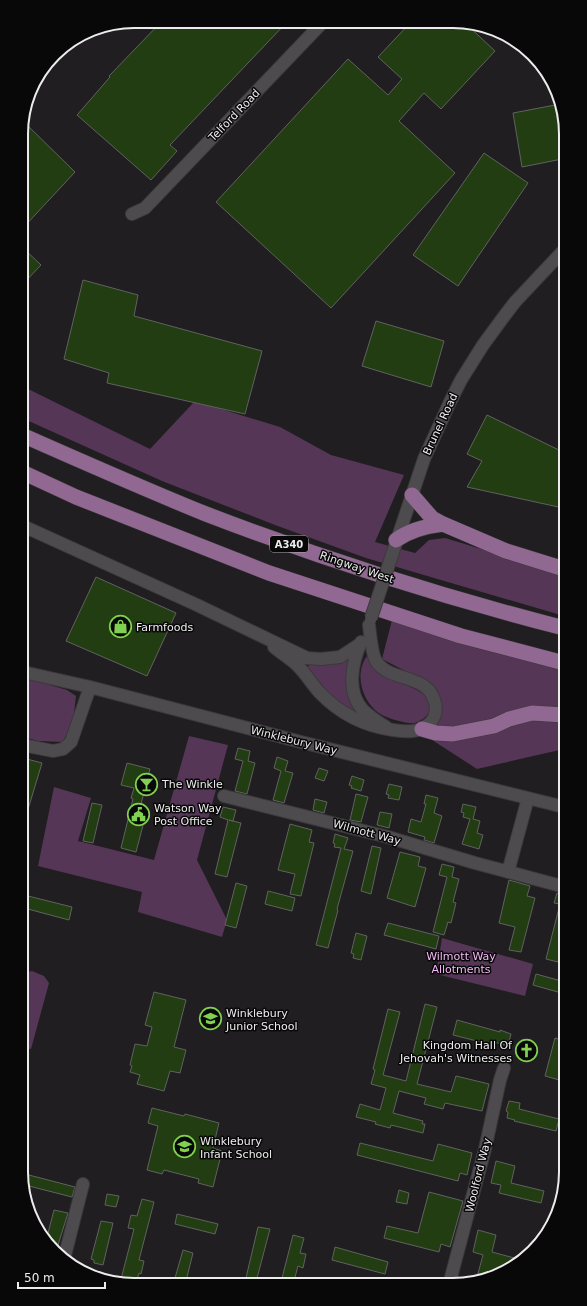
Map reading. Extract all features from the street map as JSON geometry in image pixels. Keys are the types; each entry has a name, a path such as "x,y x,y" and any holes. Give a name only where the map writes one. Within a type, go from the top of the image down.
{"main road":[{"name":"Ringway West","path":"28,438 114,476 206,514 302,549 425,590 559,627"},
{"path":"28,475 76,496 270,573 461,636 559,662"},
{"path":"412,495 432,518 443,524 506,551 559,567"},
{"path":"396,540 405,534 429,526 443,524"},
{"path":"422,729 436,733 453,734 494,726 510,719 532,713 559,715"}],"street":[{"name":"Telford Road","path":"132,214 149,211 317,28"},
{"name":"Brunel Road","path":"390,730 364,710 355,696 353,688 353,675 360,644 370,622 424,459 447,408 483,345 515,302 559,255"},
{"path":"28,528 254,632 307,658 321,659 340,657 360,644"},
{"name":"Brunel Road","path":"370,622 373,651 376,662 383,669 428,689 432,695 436,709 434,716 422,729"},
{"path":"254,632 298,666 329,702 356,720 371,726 390,730 412,732 422,729"},
{"name":"Winklebury Way","path":"28,673 90,687 301,742 559,806"},
{"path":"28,746 54,751 63,749 71,742 90,687"},
{"name":"Wilmott Way","path":"224,796 388,837 475,863 559,885"},
{"path":"508,872 528,798"},
{"name":"Woolford Way","path":"451,1278 483,1156 504,1068"},
{"path":"65,1253 83,1184"}],"green space":[{"path":"28,389 150,449 195,401 280,427 331,455 404,475 375,542 415,553 429,540 445,538 559,572 559,615 366,558 275,525 162,481 28,421"},
{"path":"392,620 559,669 559,750 477,769 429,738 432,685 382,659"},
{"path":"367,656 373,667 379,673 419,691 426,697 430,703 430,710 426,716 414,723 403,722 384,716 371,705 362,689 361,681 361,672"},
{"path":"352,659 360,713 356,713 329,694 307,667 313,662 340,662"},
{"path":"28,678 67,690 76,696 73,721 63,742 38,741 28,738"},
{"path":"189,736 228,745 197,860 227,920 222,937 138,912 142,892 38,866 54,787 91,798 78,841 154,860"},
{"name":"Wilmott Way Allotments","path":"442,938 533,964 525,996 436,974"},
{"path":"32,971 44,976 49,983 31,1049 28,1049 28,972"}],"building":[{"path":"155,28 281,28 170,145 177,151 151,180 77,115 110,77 109,76"},
{"path":"405,28 460,28 472,30 495,51 441,109 424,93 399,121 455,173 331,308 216,202 348,59 388,95 402,79 378,57"},
{"path":"554,105 558,123 559,160 522,167 513,113"},
{"path":"28,126 75,172 28,223"},
{"path":"484,153 528,183 458,286 413,255"},
{"path":"28,253 41,265 28,279"},
{"path":"83,280 138,295 134,316 262,351 245,414 107,383 109,373 64,359"},
{"path":"376,321 444,341 431,387 362,366"},
{"path":"487,415 559,450 559,507 467,487 482,461 467,454"},
{"name":"Farmfoods","path":"96,577 176,613 147,676 66,641"},
{"path":"238,748 250,751 248,761 255,763 247,794 235,791 243,761 235,759"},
{"path":"277,757 288,761 285,771 293,773 284,803 273,800 281,771 274,768"},
{"path":"28,759 42,763 28,809"},
{"path":"127,763 150,769 140,808 147,810 136,852 121,848 133,799 131,798 134,788 121,785"},
{"path":"319,768 328,771 324,781 315,778"},
{"path":"352,776 364,780 361,791 351,788 352,786 349,785"},
{"path":"389,784 402,787 399,800 388,798 389,795 386,794"},
{"path":"356,794 368,797 361,822 350,820"},
{"path":"426,795 438,798 434,813 442,816 434,843 424,840 425,837 408,832 411,819 421,822 426,804 424,804"},
{"path":"315,799 327,802 324,813 313,810"},
{"path":"92,803 102,805 93,843 83,841"},
{"path":"463,804 476,807 473,819 480,821 477,833 483,835 479,849 462,844 470,819 463,817 464,813 461,812"},
{"path":"223,807 236,810 233,821 241,823 227,877 215,874 228,820 220,817"},
{"path":"380,812 392,814 389,828 377,825"},
{"path":"290,824 312,830 309,842 314,843 301,896 290,894 295,874 278,870"},
{"path":"335,834 348,838 344,849 353,851 328,948 316,945 341,848 334,847 335,844 333,843"},
{"path":"372,846 381,848 371,894 361,891"},
{"path":"400,852 420,857 418,866 426,868 415,907 387,898"},
{"path":"442,864 454,867 452,877 459,879 453,902 456,903 451,923 448,922 444,935 433,932 447,877 439,875"},
{"path":"509,880 530,886 527,896 535,898 521,952 509,950 515,927 499,923"},
{"path":"236,883 247,886 236,928 225,925"},
{"path":"268,891 295,898 292,911 265,904"},
{"path":"557,893 559,894 559,904 554,903"},
{"path":"28,896 72,907 69,920 28,909"},
{"path":"559,908 558,962 546,959"},
{"path":"388,923 439,936 436,949 384,935"},
{"path":"356,933 367,936 361,960 353,958 354,954 351,953"},
{"path":"536,974 559,980 559,992 533,985"},
{"path":"154,992 186,1000 174,1047 186,1050 180,1073 170,1071 164,1091 137,1084 140,1075 130,1072 132,1066 130,1065 135,1044 147,1046 152,1027 145,1025"},
{"path":"425,1004 437,1007 417,1084 451,1092 456,1076 489,1084 482,1111 445,1103 443,1109 424,1104 426,1098 399,1091 393,1113 423,1121 422,1124 425,1124 423,1133 391,1125 390,1128 375,1124 376,1122 356,1117 360,1104 380,1110 386,1088 371,1084 375,1070 373,1069 388,1009 400,1012 383,1075 406,1081"},
{"path":"457,1020 511,1034 508,1046 494,1042 493,1045 453,1035"},
{"path":"555,1038 559,1039 559,1080 545,1076"},
{"path":"509,1101 520,1103 519,1109 559,1119 556,1131 507,1118 508,1112 506,1111"},
{"path":"152,1108 184,1116 185,1114 219,1123 213,1148 222,1151 213,1187 198,1183 199,1179 164,1170 162,1174 147,1170 158,1126 148,1123"},
{"path":"360,1143 433,1161 438,1144 472,1153 467,1175 460,1173 458,1181 357,1155"},
{"path":"496,1161 515,1166 511,1183 544,1191 541,1203 499,1193 501,1185 491,1183"},
{"path":"28,1175 75,1187 72,1197 29,1186"},
{"path":"399,1190 409,1193 407,1204 396,1202"},
{"path":"429,1192 463,1201 450,1247 441,1244 439,1252 384,1238 387,1226 418,1233"},
{"path":"107,1194 119,1196 116,1207 105,1205"},
{"path":"142,1199 154,1202 139,1260 144,1261 141,1274 139,1273 138,1278 122,1277 134,1229 128,1228 131,1215 137,1216"},
{"path":"54,1210 68,1213 58,1245 48,1234"},
{"path":"177,1214 218,1224 215,1234 175,1224"},
{"path":"101,1221 113,1223 103,1265 94,1263 94,1260 91,1259"},
{"path":"258,1227 270,1229 257,1278 246,1278"},
{"path":"478,1230 496,1235 492,1252 515,1258 500,1267 478,1275 483,1255 473,1252"},
{"path":"293,1235 304,1238 300,1253 306,1254 303,1268 298,1266 295,1278 282,1278"},
{"path":"335,1247 388,1262 385,1274 332,1260"},
{"path":"183,1250 193,1253 187,1278 175,1278"}],"place":[{"name":"Farmfoods","path":"121,627"},
{"name":"The Winkle","path":"146,784"},
{"name":"Watson Way Post Office","path":"139,814"},
{"name":"Winklebury Junior School","path":"211,1019"},
{"name":"Kingdom Hall Of Jehovah's Witnesses","path":"527,1051"},
{"name":"Winklebury Infant School","path":"184,1147"}]}
